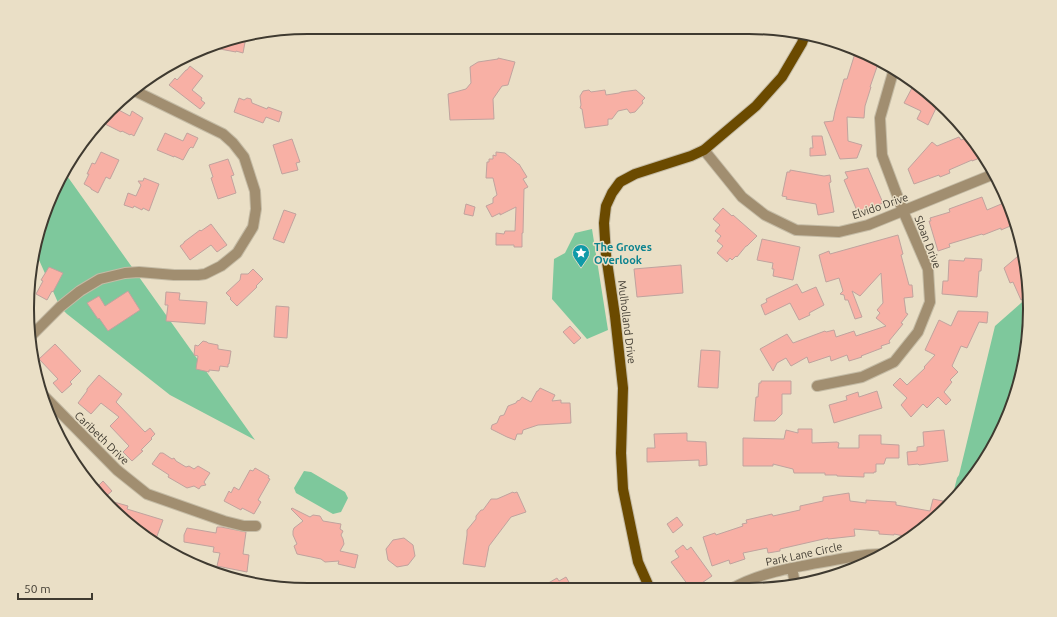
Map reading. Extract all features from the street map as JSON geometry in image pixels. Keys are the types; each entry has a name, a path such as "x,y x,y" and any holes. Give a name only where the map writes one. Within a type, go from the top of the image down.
{"main road":[{"name":"Mulholland Drive","path":"647,583 638,562 623,489 621,453 623,388 606,255 604,223 606,206 612,193 620,182 635,174 691,156 704,150 756,106 782,77 803,39"}],"street":[{"name":"Sloan Drive","path":"817,386 862,377 894,362 918,332 930,302 928,270 882,155 880,118 892,75"},
{"path":"35,332 60,307 80,291 100,279 125,273 140,272 174,275 205,274 221,266 237,254 252,227 256,209 255,191 244,157 233,143 222,134 139,93"},
{"name":"Elvido Drive","path":"704,150 742,197 765,215 796,230 839,232 868,225 989,176"},
{"name":"Caribeth Drive","path":"51,403 117,470 147,494 224,522 244,526 256,526"},
{"name":"Park Lane Circle","path":"745,583 765,574 849,557 869,555"},
{"path":"792,568 794,579"}],"green space":[{"path":"68,177 255,440 170,395 60,307 38,259 43,237 55,203"},
{"path":"592,229 608,330 587,339 552,299 554,259 565,253 575,233"},
{"path":"1023,302 1021,344 1018,362 1014,380 1002,414 995,430 977,461 954,490 959,475 995,326"},
{"path":"304,471 311,472 345,492 348,498 341,512 333,514 296,493 294,488"}],"building":[{"path":"245,41 243,53 220,49"},
{"path":"854,55 877,66 865,106 864,118 847,117 848,141 862,145 857,158 840,159 824,122 833,121 844,79 847,79"},
{"path":"498,58 515,62 508,85 502,86 493,99 494,119 450,120 448,94 466,89 471,83 470,67 478,62"},
{"path":"190,66 203,76 192,90 202,98 201,100 205,103 200,109 169,85 175,78 177,80"},
{"path":"912,88 936,108 928,125 917,119 921,111 904,103"},
{"path":"589,90 591,92 605,90 606,95 636,90 645,98 642,101 643,103 635,112 630,113 627,109 618,111 612,119 608,119 608,125 585,128 582,109 580,108 580,96 583,91"},
{"path":"239,98 244,100 247,98 251,99 252,103 267,109 268,107 282,112 279,122 266,117 263,123 234,112"},
{"path":"119,110 130,116 132,111 143,118 134,136 122,131 121,132 105,124"},
{"path":"165,133 183,141 187,133 198,138 193,148 191,147 189,149 183,160 157,150"},
{"path":"812,136 822,136 826,155 810,156 810,148 813,148"},
{"path":"959,137 961,140 964,139 978,158 949,170 950,173 940,177 939,175 914,184 908,169 932,142 937,146"},
{"path":"292,139 300,162 296,163 298,170 282,174 273,145"},
{"path":"101,152 119,160 110,179 106,177 98,193 84,184 92,163 95,164"},
{"path":"496,152 505,153 519,164 527,177 523,179 528,187 524,189 522,247 514,247 514,245 496,245 496,233 504,234 505,231 515,231 516,207 500,215 500,213 492,217 486,206 493,203 493,198 497,195 493,178 486,178 487,162 489,162 489,159 493,159 493,155 496,156"},
{"path":"228,159 234,175 231,176 236,193 218,199 211,178 213,177 209,165"},
{"path":"868,168 883,203 858,213 844,180 848,178 845,172"},
{"path":"790,170 824,176 830,175 831,182 829,183 834,212 818,215 816,204 786,199 787,197 782,196 787,172 790,172"},
{"path":"144,178 159,184 149,211 143,208 142,210 134,206 133,208 124,205 128,193 136,196 141,185 138,181 143,181"},
{"path":"982,197 987,210 1002,204 1010,226 949,244 950,247 938,251 929,221 931,221 930,218 950,212 949,209"},
{"path":"466,204 475,207 473,216 464,214"},
{"path":"723,208 757,236 737,257 736,256 732,260 730,258 727,262 717,253 723,246 717,241 721,236 715,231 720,225 713,219"},
{"path":"284,210 296,214 284,243 273,239"},
{"path":"211,224 227,245 217,252 211,245 190,260 180,246 200,230 201,231"},
{"path":"898,235 903,254 901,255 909,285 912,285 913,297 904,298 906,313 908,314 901,323 903,324 889,341 890,343 881,346 882,348 861,356 862,357 849,361 847,355 831,361 830,356 809,363 807,357 791,366 786,358 777,363 773,371 760,349 787,334 793,343 825,331 834,330 836,337 854,331 856,336 886,326 876,318 880,313 877,310 883,303 881,273 860,296 852,291 862,317 855,319 848,300 845,300 844,295 840,294 843,291 839,278 826,282 819,255 829,251 830,254"},
{"path":"762,239 800,247 793,280 773,276 773,263 757,260"},
{"path":"1018,256 1021,273 1022,299 1021,300 1013,282 1010,283 1004,268"},
{"path":"965,258 982,259 981,271 979,271 977,297 942,294 943,281 948,281 949,260 964,261"},
{"path":"681,265 683,293 637,297 634,269"},
{"path":"49,267 63,273 47,300 36,294 43,281 41,280"},
{"path":"253,269 263,279 256,286 257,287 237,306 226,293 240,280 241,274 248,274"},
{"path":"797,284 802,293 816,287 824,305 809,313 810,315 799,320 790,303 765,315 761,305 767,302 766,299"},
{"path":"128,291 140,310 108,331 87,303 99,296 105,306"},
{"path":"166,292 180,293 179,300 207,302 205,324 166,321 168,305 165,305"},
{"path":"276,306 289,307 287,338 274,337"},
{"path":"958,311 988,312 987,323 979,322 967,348 961,346 952,366 958,372 950,380 952,382 944,392 951,400 946,405 938,397 927,408 923,404 911,417 901,405 907,398 893,385 900,378 907,385 925,368 924,367 935,355 925,350 939,320 951,326"},
{"path":"570,326 581,338 574,344 563,332"},
{"path":"203,341 218,345 218,349 231,351 228,367 220,366 219,371 209,370 209,372 196,369 198,356 194,355 195,345 198,346"},
{"path":"55,344 81,371 70,382 72,384 62,393 53,383 58,379 39,359"},
{"path":"701,350 720,351 718,388 698,387"},
{"path":"99,375 122,394 116,402 145,432 150,428 155,434 141,450 143,451 132,461 123,452 129,446 110,426 119,417 101,403 91,414 78,403"},
{"path":"761,381 791,381 791,394 782,394 782,414 775,421 754,421 756,397 758,397 759,383 761,383"},
{"path":"540,388 555,395 552,401 561,400 561,403 570,403 571,423 538,425 523,430 522,434 517,434 515,440 491,429 492,425 497,423 500,416 504,415 508,406 516,403 522,397 531,402"},
{"path":"877,391 882,408 834,423 829,405 847,400 846,396 858,392 859,397"},
{"path":"798,429 812,429 812,443 837,442 839,443 838,448 859,448 859,435 881,435 881,444 899,445 899,458 886,458 884,464 876,464 876,472 864,473 864,477 825,475 825,473 794,473 793,469 773,464 773,466 743,466 743,438 784,439 786,430 798,433"},
{"path":"944,430 948,461 908,465 907,452 917,451 917,447 924,446 923,432"},
{"path":"687,433 687,441 706,442 707,465 699,466 699,460 647,462 647,448 655,448 654,434"},
{"path":"160,453 163,453 172,459 174,458 186,467 189,466 194,469 198,466 210,473 204,482 206,485 201,486 199,489 194,486 187,488 168,477 169,475 152,464"},
{"path":"255,468 269,476 268,478 270,479 258,500 261,502 254,514 242,508 241,510 224,501 229,491 231,493 234,487 239,490 250,470 253,471"},
{"path":"103,481 112,491 107,495 99,485"},
{"path":"513,492 517,492 526,512 511,517 489,546 485,567 463,564 467,530 476,519 476,516 481,510 483,510 491,499 497,499"},
{"path":"849,493 850,501 866,503 866,500 896,502 896,505 930,511 933,499 943,501 943,503 903,536 879,534 879,531 854,529 855,536 828,538 768,553 767,548 743,553 745,559 730,564 729,560 712,566 703,537 715,533 716,535 743,526 742,524 747,523 746,520 800,510 800,506 823,501 823,497"},
{"path":"113,502 128,506 127,509 163,520 157,537"},
{"path":"292,508 310,517 313,515 320,516 323,521 341,524 340,529 343,531 341,535 344,544 340,551 358,555 355,568 338,564 339,561 325,562 321,559 297,554 294,546 297,544 293,531 294,528 303,521 291,509"},
{"path":"677,517 683,525 673,533 667,524"},
{"path":"217,527 246,532 243,554 249,555 247,572 217,566 220,553 213,552 214,547 184,542 184,535 187,528 216,533"},
{"path":"404,538 413,545 415,556 408,565 397,567 388,560 386,549 393,540"},
{"path":"683,545 687,550 691,547 712,576 702,583 687,583 671,562 679,557 675,551"},
{"path":"566,577 570,583 548,583 557,578 559,581"}],"place":[{"name":"The Groves Overlook","path":"581,268"}]}
